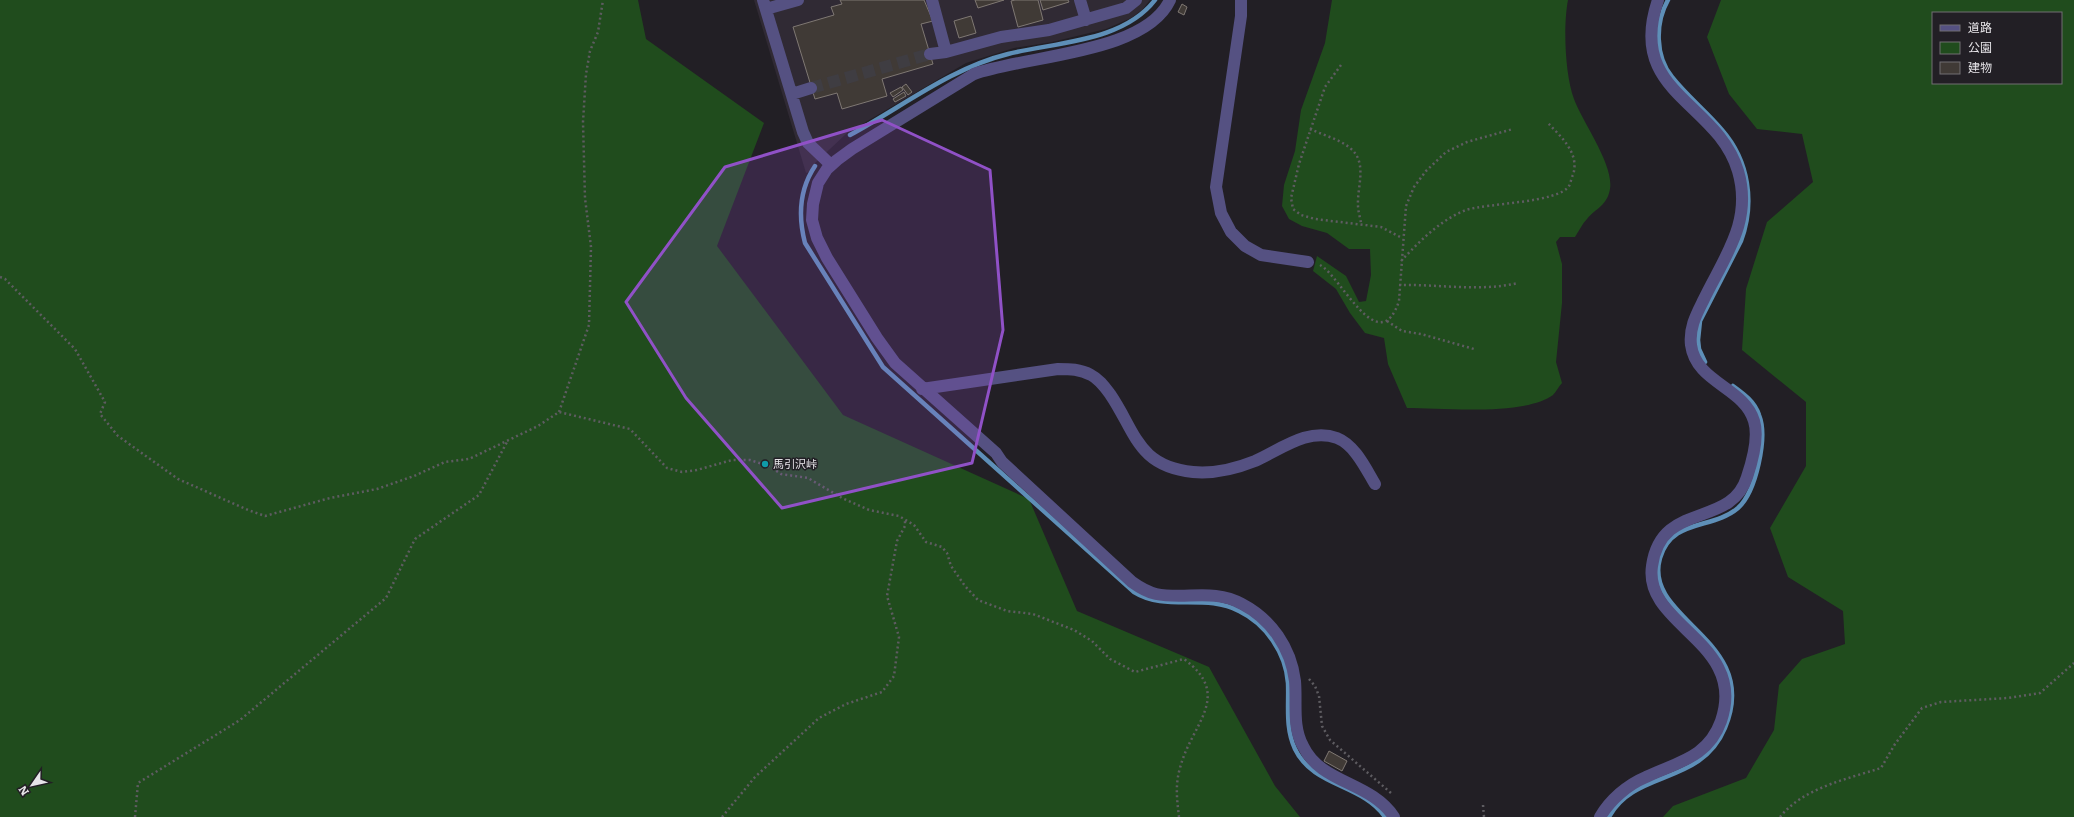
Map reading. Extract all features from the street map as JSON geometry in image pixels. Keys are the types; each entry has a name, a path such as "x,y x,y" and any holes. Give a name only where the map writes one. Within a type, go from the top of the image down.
{"street":[{"path":"798,0 765,5 808,143 831,165"},
{"path":"932,0 946,52"},
{"path":"1080,0 1086,20"},
{"path":"930,54 946,52 1001,37 1049,30 1126,8 1136,0"},
{"path":"1170,0 1158,17 1144,28 1129,36 1093,48 993,67 974,74 852,149 831,165 818,183 813,204 812,220 817,238 827,258 877,338 895,363 922,389 996,453 1002,462 1121,572 1143,589 1156,594 1209,594 1242,603 1262,616 1272,626 1291,661 1297,734 1312,760 1323,770 1368,792 1383,803 1394,817"},
{"path":"1241,0 1240,23 1216,187 1221,213 1231,232 1250,249 1261,255 1308,262"},
{"path":"1600,817 1616,797 1628,786 1646,777 1685,762 1698,753 1716,731 1721,720 1725,697 1723,681 1717,664 1707,649 1665,607 1654,588 1651,568 1654,554 1661,540 1672,528 1681,521 1727,505 1736,498 1747,478 1755,441 1755,423 1750,411 1742,401 1704,372 1696,362 1692,351 1690,341 1692,321 1738,231 1742,206 1741,189 1737,170 1721,140 1672,88 1660,72 1653,54 1651,37 1652,19 1658,0"},
{"path":"792,94 811,88"},
{"path":"922,389 1058,369 1075,369 1091,375 1102,383 1113,399 1135,440 1146,454 1176,469 1199,472 1230,469 1255,461 1301,438 1320,435 1337,438 1351,448 1375,484"}],"path":[{"path":"0,277 5,279 75,349 105,402 100,414 118,436 178,479 248,510 265,516 330,498 377,489 414,476 445,462 470,459 538,426 558,412 589,325 592,247 585,198 582,122 586,74 590,51 598,32 603,0"},
{"path":"1341,64 1325,87 1310,129 1290,198 1294,209 1301,215 1338,223 1361,223 1381,227 1402,238"},
{"path":"1401,261 1425,235 1466,211 1493,204 1554,196 1569,187 1574,170 1572,153 1567,143 1548,123"},
{"path":"1310,129 1352,148 1360,163 1361,180 1358,204 1361,223"},
{"path":"1308,262 1321,265 1332,274 1359,311 1368,319 1377,322 1387,321 1395,314 1399,301 1402,238 1406,206 1414,187 1426,171 1446,152 1467,142 1513,129"},
{"path":"1400,285 1427,284 1483,287 1503,286 1518,283"},
{"path":"1387,321 1402,331 1421,334 1474,349"},
{"path":"558,412 630,429 667,468 682,472 697,470 732,460 750,460 770,466 782,474 808,478 842,498 868,510 900,516 914,525 926,542 942,547 947,553 955,571 965,586 978,600 1007,611 1033,614 1074,630 1092,641 1110,659 1135,672 1184,659 1198,669 1208,687 1209,700 1180,768 1176,794 1179,817"},
{"path":"135,817 138,783 240,720 386,598 415,539 479,495 508,440"},
{"path":"722,817 755,777 819,718 846,704 882,692 894,676 899,637 887,596 897,541 905,526 905,520"},
{"path":"1780,817 1800,800 1823,787 1881,768 1895,744 1922,708 1941,702 2008,698 2040,693 2074,663"},
{"path":"1293,674 1308,679 1315,686 1319,696 1322,726 1330,740 1387,788 1392,794"},
{"path":"1483,805 1484,817"}],"highlighted area":[{"path":"882,120 990,170 1003,330 972,463 782,508 686,398 626,302 725,167"}],"shaded area":[{"path":"754,0 1150,0 1142,10 1131,18 1106,29 1052,42 1014,48 966,63 847,133 814,164 809,172 806,173"}],"green space":[{"path":"0,0 638,0 646,39 764,123 717,246 843,415 1029,499 1077,611 1209,667 1275,786 1300,817 0,817"},
{"path":"1332,0 1568,0 1565,36 1571,89 1578,109 1603,156 1610,179 1610,189 1609,195 1604,203 1590,215 1575,237 1560,237 1556,242 1562,264 1562,303 1556,362 1562,383 1553,395 1540,402 1523,406 1483,409 1407,408 1388,364 1384,338 1365,333 1350,313 1336,289 1313,271 1317,256 1346,276 1359,302 1366,301 1371,275 1370,249 1349,249 1327,233 1302,226 1289,219 1282,206 1284,185 1295,151 1301,110 1325,43"},
{"path":"1721,0 2074,0 2074,817 1663,817 1673,806 1746,778 1774,730 1779,685 1802,659 1845,644 1843,611 1788,577 1770,528 1806,466 1806,402 1742,350 1746,289 1767,222 1813,182 1802,134 1757,129 1729,94 1707,37"}],"building":[{"path":"840,0 924,0 933,21 921,24 933,64 882,79 887,96 842,109 837,93 815,99 793,27 834,15 831,7 842,4"},
{"path":"975,0 1004,0 978,8"},
{"path":"1038,0 1043,20 1018,27 1011,1"},
{"path":"1040,0 1068,0 1069,2 1043,10"},
{"path":"1182,4 1187,7 1184,15 1178,12"},
{"path":"971,16 976,33 959,38 954,21"},
{"path":"906,84 912,92 908,95 902,87"},
{"path":"901,87 903,90 893,97 890,93"},
{"path":"904,92 906,96 895,102 893,99"},
{"path":"1329,751 1347,761 1342,771 1324,761"}],"waterway":[{"path":"850,135 947,78 987,60 1008,54 1067,43 1107,32 1125,24 1141,14 1155,0"},
{"path":"1668,0 1659,29 1660,49 1666,69 1684,91 1716,123 1731,142 1744,169 1747,183 1748,212 1741,241 1700,321 1698,340 1699,349 1705,362"},
{"path":"815,166 806,184 801,203 801,223 805,243 883,367 1134,592 1146,598 1159,601 1213,603 1226,606 1239,611 1258,624 1273,641 1279,650 1283,661 1288,683 1288,716 1290,733 1295,749 1303,761 1314,771 1326,779 1364,798 1376,806 1385,817"},
{"path":"1609,817 1620,802 1635,791 1685,769 1700,760 1714,747 1725,728 1732,698 1728,673 1716,651 1682,616 1668,598 1659,579 1660,558 1666,545 1674,536 1683,530 1728,515 1738,508 1750,490 1755,477 1759,464 1762,437 1759,415 1752,402 1733,386"}],"tunnel":[{"path":"811,88 930,54"}],"place":[{"name":"馬引沢峠","path":"765,464"}]}
